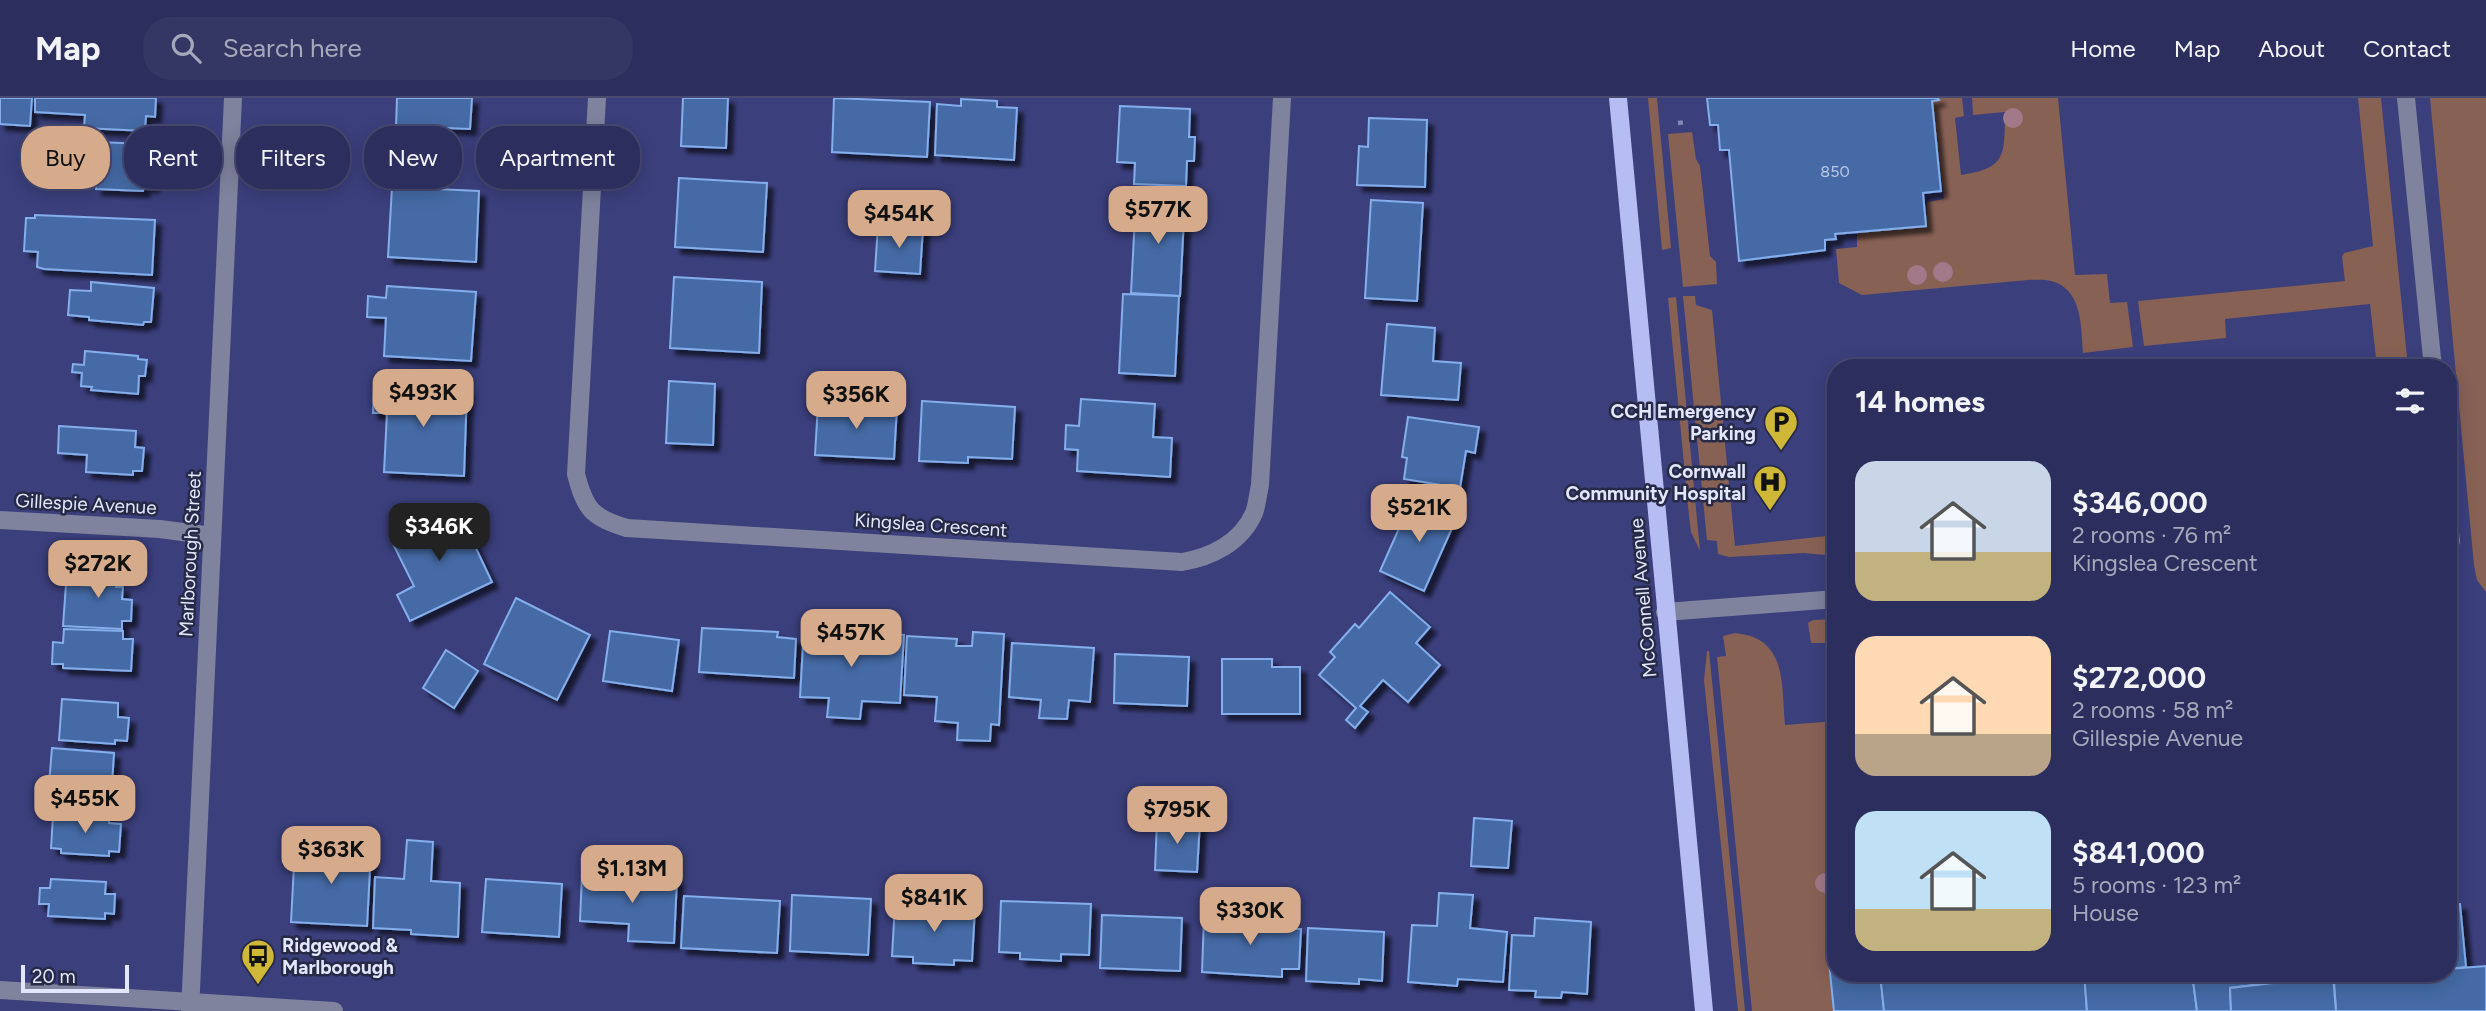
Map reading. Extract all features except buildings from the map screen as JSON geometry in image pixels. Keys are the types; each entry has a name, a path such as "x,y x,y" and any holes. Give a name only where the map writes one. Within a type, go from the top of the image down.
{"main road":[{"name":"McConnell Avenue","path":"1618,98 1704,1011"}],"street":[{"name":"Marlborough Street","path":"190,1006 233,98"},
{"name":"Kingslea Crescent","path":"597,98 576,474 583,501 604,521 627,528 1182,562 1206,558 1239,536 1254,513 1260,485 1282,98"},
{"path":"2406,98 2432,359"},
{"name":"Gillespie Avenue","path":"0,520 160,529 212,536"},
{"path":"1665,612 1827,600"},
{"path":"0,990 190,1006 334,1011"}],"path":[{"path":"1678,123 1686,122"}],"shaded area":[{"path":"1648,98 1657,98 1671,248 1662,250"},
{"path":"1938,98 1962,98 1964,116 1955,118 1961,175 1988,168 2000,157 2003,149 2005,112 1973,115 1972,98 2058,98 2075,275 2107,274 2110,303 2127,302 2133,347 2083,353 2075,301 2061,285 2048,280 1862,295 1839,283 1836,249 1857,247 1857,232 1926,226 1927,202 1944,199 1932,101"},
{"path":"2358,98 2381,98 2407,359 2376,359 2370,304 2225,319 2226,338 2144,346 2138,301 2345,281 2342,257 2344,253 2373,246"},
{"path":"2430,98 2486,98 2486,592 2477,580 2474,565 2457,385 2457,359 2455,359"},
{"path":"1692,132 1696,159 1700,166 1710,256 1716,262 1717,284 1683,287 1668,134"},
{"path":"1683,296 1695,296 1696,305 1712,310 1735,546 1827,536 1827,555 1804,553 1729,557 1718,554 1717,541 1707,540"},
{"path":"1676,297 1700,551 1691,532 1668,298"},
{"path":"1827,619 1827,643 1811,643 1808,623"},
{"path":"1735,633 1752,637 1765,644 1773,653 1781,679 1785,725 1827,722 1827,982 1831,982 1834,1011 1752,1011 1717,657 1726,656 1723,636"},
{"path":"1707,651 1745,1011 1738,1011 1704,680"}],"place":[{"name":"CCH Emergency Parking","path":"1781,452"},
{"name":"Cornwall Community Hospital","path":"1770,512"},
{"name":"Ridgewood & Marlborough","path":"258,986"}]}
